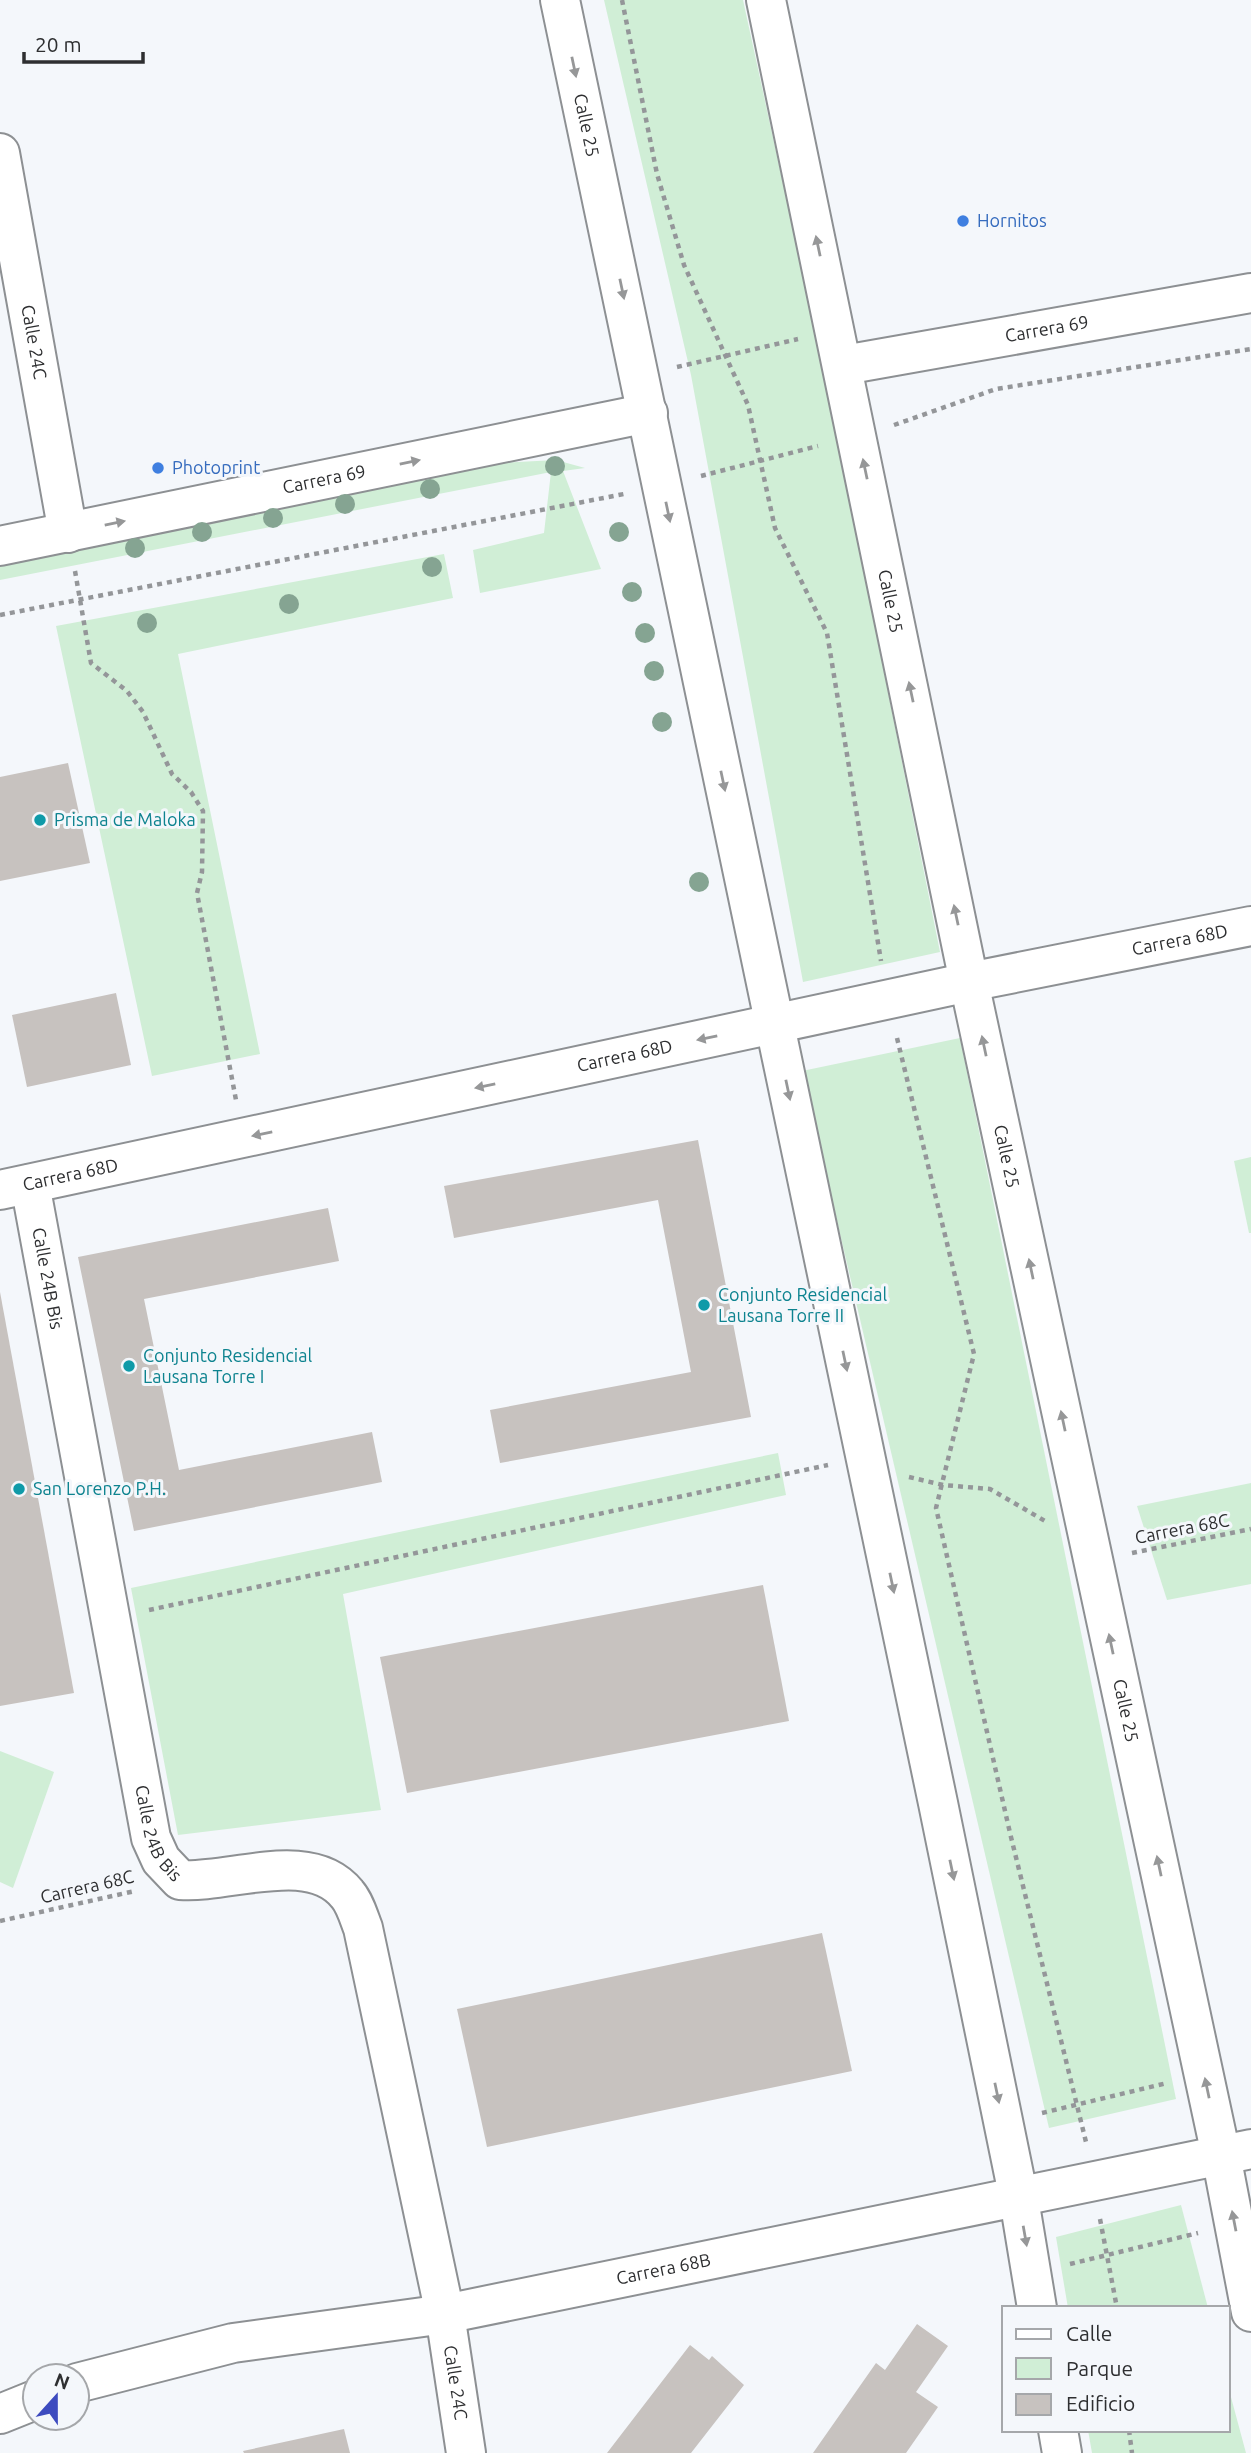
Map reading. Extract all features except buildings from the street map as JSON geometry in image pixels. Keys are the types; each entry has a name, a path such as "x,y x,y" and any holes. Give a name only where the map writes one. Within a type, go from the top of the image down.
{"street":[{"name":"Calle 25","path":"560,0 1019,2199 1034,2290"},
{"name":"Calle 25","path":"766,0 970,982 1105,1554 1204,2075 1236,2152 1234,2224 1251,2312"},
{"name":"Calle 24C","path":"0,153 68,533"},
{"name":"Carrera 69","path":"840,347 1251,293"},
{"name":"Carrera 69","path":"0,545 648,413"},
{"name":"Carrera 68D","path":"15,1187 887,999 1251,926"},
{"name":"Calle 24B Bis","path":"15,1187 111,1618 151,1838 161,1860 180,1880 202,1882 279,1870 306,1872 327,1876 348,1894 363,1928 445,2314"},
{"name":"Carrera 68B","path":"91,2379 233,2343 445,2314 1019,2199 1236,2152"},
{"name":"Calle 24C","path":"445,2314 466,2453"},
{"path":"0,2414 21,2406"},
{"path":"1058,2432 1062,2453"}],"path":[{"path":"622,0 657,174 684,265 748,405 775,528 827,633 887,999 975,1354 936,1508 1010,1833 1079,2104 1116,2306"},
{"path":"640,374 726,357 840,347"},
{"path":"68,533 91,663 127,691 143,712 172,774 191,792 203,811 202,872 197,892 243,1138"},
{"path":"111,1618 865,1458 889,1473 943,1485 990,1489 1046,1522 1071,1548 1105,1554"},
{"name":"Carrera 68C","path":"1105,1554 1251,1530"},
{"name":"Carrera 68C","path":"0,1921 180,1880"},
{"path":"1003,2122 1204,2075"},
{"path":"1034,2290 1108,2255 1234,2224"},
{"path":"1129,2432 1132,2453"}],"green space":[{"path":"604,0 743,0 823,367 940,952 803,982 691,375"},
{"path":"556,460 585,468 563,471 601,569 480,593 473,550 544,533 551,472 0,580 0,562 500,463"},
{"path":"444,554 453,598 178,654 260,1054 152,1076 56,626"},
{"path":"960,1038 1176,2099 1049,2128 802,1071"},
{"path":"1251,1157 1251,1233 1249,1233 1234,1161"},
{"path":"778,1453 786,1495 343,1594 381,1810 178,1835 131,1588"},
{"path":"1251,1483 1251,1584 1167,1600 1137,1506"},
{"path":"0,1751 54,1772 13,1888 0,1882"},
{"path":"1181,2205 1207,2306 1068,2306 1056,2237"},
{"path":"1230,2393 1246,2453 1092,2453 1088,2432 1230,2432"}],"place":[{"name":"Hornitos","path":"963,221"},
{"name":"Photoprint","path":"158,468"},
{"name":"Prisma de Maloka","path":"40,820"},
{"name":"Conjunto Residencial Lausana Torre II","path":"704,1305"},
{"name":"Conjunto Residencial Lausana Torre I","path":"129,1366"},
{"name":"San Lorenzo P.H.","path":"19,1489"}]}
